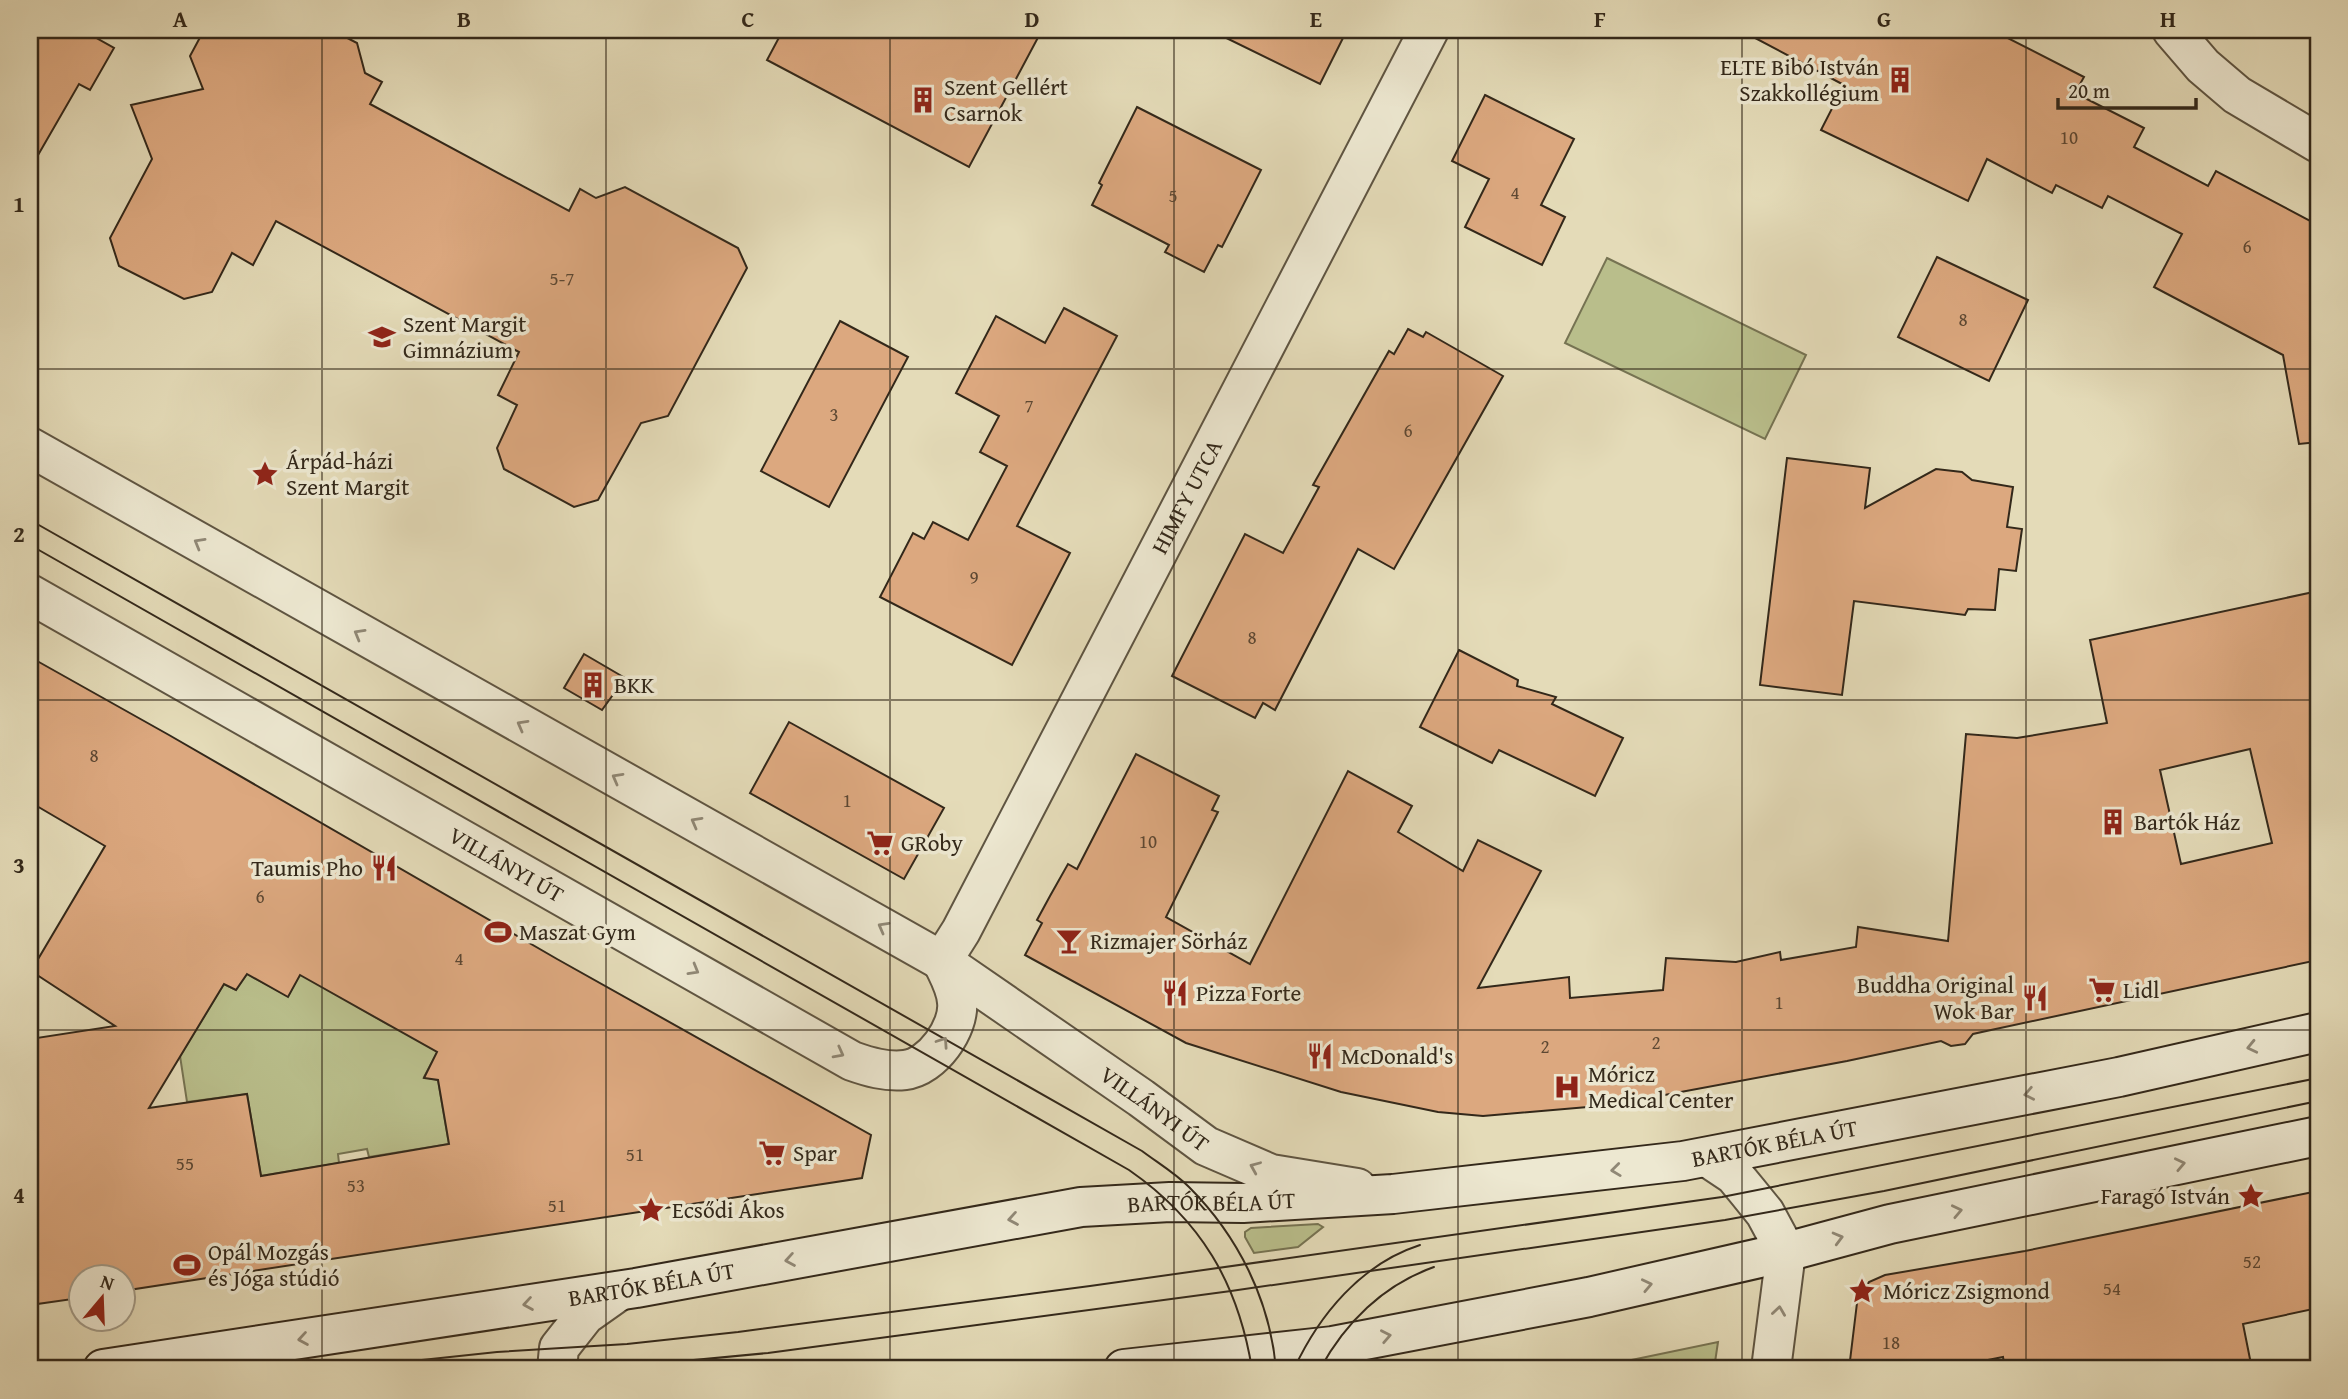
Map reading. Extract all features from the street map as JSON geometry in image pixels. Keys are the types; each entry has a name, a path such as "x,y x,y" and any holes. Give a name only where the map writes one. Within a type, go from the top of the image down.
{"street":[{"name":"HIMFY UTCA","path":"942,961 981,894 1429,30"},
{"path":"2172,30 2203,65 2237,95 2318,143"},
{"name":"VILLÁNYI ÚT","path":"30,447 942,961 1206,1146 1270,1174 1393,1194"},
{"name":"VILLÁNYI ÚT","path":"30,594 837,1053 869,1067 908,1070 931,1057 946,1040 955,1020 958,1003 942,961"},
{"name":"BARTÓK BÉLA ÚT","path":"103,1369 619,1291 1081,1207 1170,1202 1243,1203 1393,1194 1585,1174 1707,1157 2119,1077 2318,1032"},
{"path":"1124,1369 1333,1346 1589,1297 1786,1252 1890,1224 2318,1136"},
{"path":"1707,1157 1734,1175 1765,1213 1786,1252 1771,1369"},
{"path":"557,1369 559,1348 584,1315 619,1291"}],"green space":[{"path":"1607,258 1806,355 1765,439 1565,343"},
{"path":"323,933 356,1006 389,1025 445,1038 424,1077 438,1080 449,1144 369,1157 367,1149 338,1154 339,1163 261,1176 247,1094 187,1102 180,1056 224,984 236,990 247,974 288,996"},
{"path":"1318,1224 1323,1227 1298,1247 1254,1253 1245,1237 1245,1232 1251,1228"},
{"path":"1718,1342 1714,1369 1588,1369"}],"building":[{"path":"30,30 82,30 114,48 90,90 79,84 30,169"},
{"path":"204,30 332,30 357,43 365,73 382,82 370,104 569,211 580,189 596,198 625,187 738,248 747,268 668,416 641,423 598,500 574,507 504,469 497,448 517,405 498,395 519,352 276,221 253,265 232,253 212,292 184,299 119,266 110,238 152,159 131,105 203,89 190,56"},
{"name":"Szent Gellért Csarnok","path":"783,30 1042,30 969,167 767,60"},
{"path":"1210,30 1347,30 1320,84"},
{"path":"1740,30 1992,30 2084,77 2075,93 2144,128 2134,147 2208,186 2216,171 2318,225 2318,442 2299,444 2283,355 2154,287 2182,234 2108,196 2102,208 2056,185 2052,193 1987,159 1968,201 1821,130 1844,85"},
{"path":"1485,95 1574,139 1541,205 1565,217 1542,265 1465,227 1489,179 1452,161"},
{"path":"1137,107 1261,170 1222,247 1218,245 1204,272 1165,252 1169,245 1092,205 1102,185 1099,183"},
{"path":"1937,257 2028,300 1989,381 1898,337"},
{"path":"1064,308 1117,336 1017,526 1070,553 1012,665 880,597 913,533 924,539 933,522 968,540 1007,466 980,452 999,416 956,393 996,316 1045,343"},
{"path":"840,321 908,357 829,507 761,471"},
{"path":"1408,329 1423,337 1426,332 1503,376 1394,569 1358,549 1275,710 1263,703 1255,718 1172,676 1245,534 1283,553 1319,487 1313,485 1389,351 1394,354"},
{"path":"1787,458 1870,468 1865,508 1936,469 1962,472 1972,480 2013,487 2007,527 2022,529 2016,571 1999,569 1995,610 1968,609 1965,615 1854,601 1842,695 1760,685"},
{"path":"2318,591 2318,960 1973,1034 1965,1044 1951,1046 1941,1041 1611,1105 1483,1116 1438,1112 1341,1092 1186,1043 1025,955 1042,923 1037,920 1050,896 1068,864 1077,869 1136,754 1219,796 1212,810 1218,812 1166,917 1250,964 1348,771 1412,806 1398,832 1463,871 1478,840 1541,871 1478,988 1569,977 1570,998 1663,990 1666,958 1736,962 1780,952 1781,960 1856,947 1858,927 1948,941 1966,734 2017,738 2107,723 2090,640","holes":["2250,749 2272,843 2181,864 2160,770"]},
{"path":"1459,650 1518,680 1517,686 1556,697 1552,704 1623,738 1595,796 1499,750 1492,763 1420,727"},
{"name":"BKK","path":"584,654 625,678 602,710 564,688"},
{"path":"30,657 557,959 871,1135 862,1178 136,1289 136,1262 66,1262 66,1300 30,1305 30,1039 115,1026 31,971 105,846 30,802","holes":["247,974 288,997 300,975 437,1052 424,1078 438,1080 449,1144 261,1176 247,1094 149,1108 224,984 236,990"]},
{"path":"789,722 944,808 904,879 750,793"},
{"path":"2318,1191 2318,1308 2243,1324 2252,1369 2005,1369 2003,1357 1943,1369 1849,1369 1857,1303 1869,1282 1885,1275 2025,1251"}],"tram line":[{"path":"30,520 1142,1151 1189,1187 1207,1206 1236,1248 1249,1271 1267,1318 1276,1369"},
{"path":"30,545 1129,1170 1177,1210 1212,1256 1237,1309 1252,1369"},
{"path":"337,1369 497,1352 627,1344 738,1332 1090,1286 1722,1197 2318,1078"},
{"path":"599,1369 768,1353 1231,1291 1725,1220 1884,1191 2318,1101"},
{"path":"1294,1369 1316,1330 1344,1294 1379,1265 1420,1245"},
{"path":"1320,1369 1341,1336 1367,1308 1398,1284 1434,1267"}],"place":[{"name":"ELTE Bibó István Szakkollégium","path":"1900,80"},
{"name":"Szent Gellért Csarnok","path":"923,100"},
{"name":"Szent Margit Gimnázium","path":"382,337"},
{"name":"Árpád-házi Szent Margit","path":"265,474"},
{"name":"BKK","path":"593,685"},
{"name":"Bartók Ház","path":"2113,822"},
{"name":"GRoby","path":"880,843"},
{"name":"Taumis Pho","path":"384,868"},
{"name":"Maszat Gym","path":"498,932"},
{"name":"Rizmajer Sörház","path":"1069,941"},
{"name":"Lidl","path":"2102,990"},
{"name":"Pizza Forte","path":"1175,993"},
{"name":"Buddha Original Wok Bar","path":"2035,998"},
{"name":"McDonald's","path":"1320,1056"},
{"name":"Móricz Medical Center","path":"1567,1087"},
{"name":"Spar","path":"772,1153"},
{"name":"Faragó István","path":"2251,1196"},
{"name":"Ecsődi Ákos","path":"651,1210"},
{"name":"Opál Mozgás és Jóga stúdió","path":"187,1265"},
{"name":"Móricz Zsigmond","path":"1862,1291"}]}
